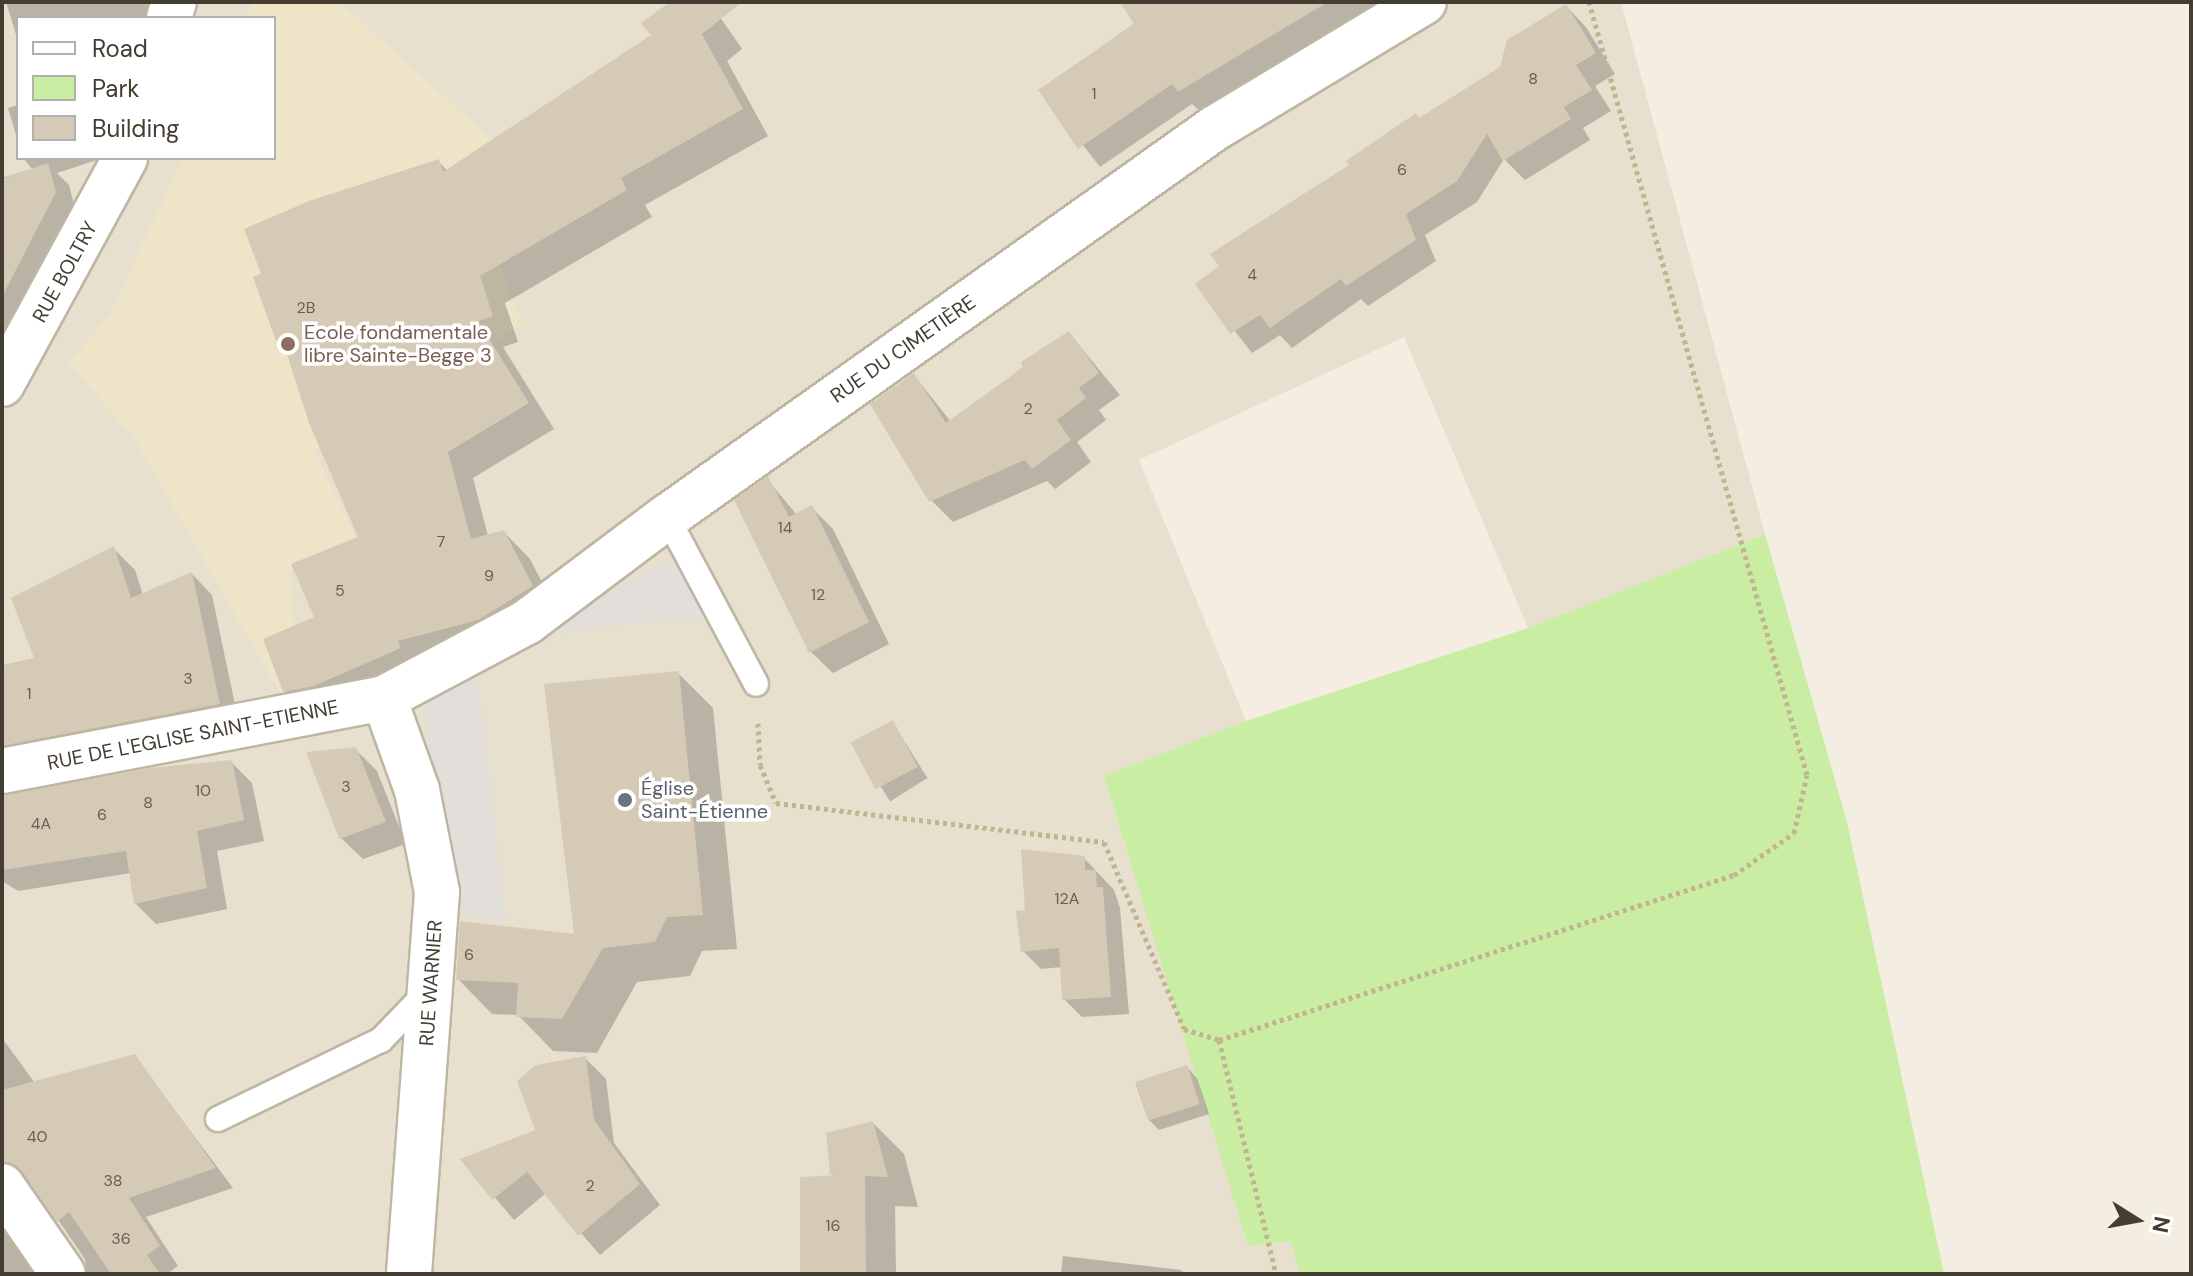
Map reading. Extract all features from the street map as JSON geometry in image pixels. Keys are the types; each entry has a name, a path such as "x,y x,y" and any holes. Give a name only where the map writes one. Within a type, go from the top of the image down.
{"street":[{"name":"RUE DU CIMETIÈRE","path":"384,698 527,622 678,509 1215,128 1424,2"},
{"name":"RUE BOLTRY","path":"2,384 124,160"},
{"name":"RUE DE L'EGLISE SAINT-ETIENNE","path":"2,771 384,698"},
{"name":"RUE WARNIER","path":"384,698 417,790 437,892 409,1274"},
{"path":"2,1186 63,1274"}],"lane":[{"path":"678,509 756,684"},
{"path":"218,1119 381,1040 430,989"}],"path":[{"path":"756,684 760,765 776,803 1104,842 1184,1029 1219,1040 1734,875 1794,833 1807,775 1589,2"},
{"path":"1219,1040 1276,1274"}],"shaded area":[{"path":"2,2 1621,2 1765,534 1528,628 1404,337 1139,460 1246,721 1104,776 1249,1246 1292,1241 1300,1274 2,1274"},
{"name":"Ecole fondamentale libre Sainte-Begge 3","path":"253,2 339,2 515,161 466,170 522,325 314,450 356,537 291,564 293,626 316,685 280,693 133,436 69,363 110,314 182,160 276,160 276,16 247,16"},
{"path":"676,558 708,617 582,628 558,636 555,619"},
{"path":"477,674 506,923 449,912 424,711 441,687"}],"green space":[{"path":"1765,534 1847,822 1944,1274 1300,1274 1291,1241 1248,1246 1104,776 1246,721 1528,628"}],"building":[{"path":"670,2 742,2 702,34 743,109 621,178 627,190 480,276 493,316 478,321 529,403 448,452 471,539 504,530 533,586 478,620 398,641 401,648 314,686 283,692 263,639 314,617 291,564 358,537 309,423 282,339 276,341 253,277 261,274 244,229 309,201 439,159 443,172 651,35 641,23"},
{"path":"1120,2 1328,2 1178,92 1172,84 1078,149 1038,90 1134,24"},
{"path":"1566,4 1596,53 1576,65 1592,90 1564,107 1571,119 1503,161 1487,134 1457,181 1406,214 1416,240 1346,286 1341,279 1270,328 1260,315 1230,334 1195,284 1219,266 1210,254 1349,165 1346,161 1416,113 1419,118 1500,67 1507,40"},
{"path":"48,163 56,192 2,297 2,179"},
{"path":"1069,331 1099,373 1079,388 1086,398 1057,420 1071,440 1032,469 1025,460 929,502 870,404 914,373 946,423 1023,367 1021,362"},
{"path":"768,476 789,517 812,505 869,622 809,653 734,500"},
{"path":"114,546 131,598 192,572 220,704 2,746 2,665 34,658 11,598"},
{"name":"Église Saint-Étienne","path":"679,671 703,915 667,917 655,942 603,948 562,1019 516,1017 518,983 456,980 460,921 574,934 544,684"},
{"path":"893,720 918,767 876,789 851,743"},
{"path":"356,747 386,822 339,839 306,752"},
{"path":"232,760 244,820 197,831 207,888 134,904 126,851 2,870 2,795 150,768"},
{"path":"1021,849 1085,856 1085,870 1096,870 1097,887 1103,887 1111,997 1062,1000 1059,948 1021,952 1016,911 1025,910"},
{"path":"135,1054 216,1168 129,1198 160,1246 147,1255 160,1274 111,1274 69,1212 57,1222 22,1171 2,1161 2,1090"},
{"path":"586,1056 594,1120 640,1184 578,1236 527,1172 492,1200 460,1159 535,1130 517,1081 536,1065"},
{"path":"1187,1065 1200,1104 1148,1121 1136,1082"},
{"path":"873,1121 888,1177 865,1176 866,1274 800,1274 800,1177 838,1175 830,1174 826,1133"}],"place":[{"name":"Ecole fondamentale libre Sainte-Begge 3","path":"288,344"},
{"name":"Église Saint-Étienne","path":"625,800"}]}
